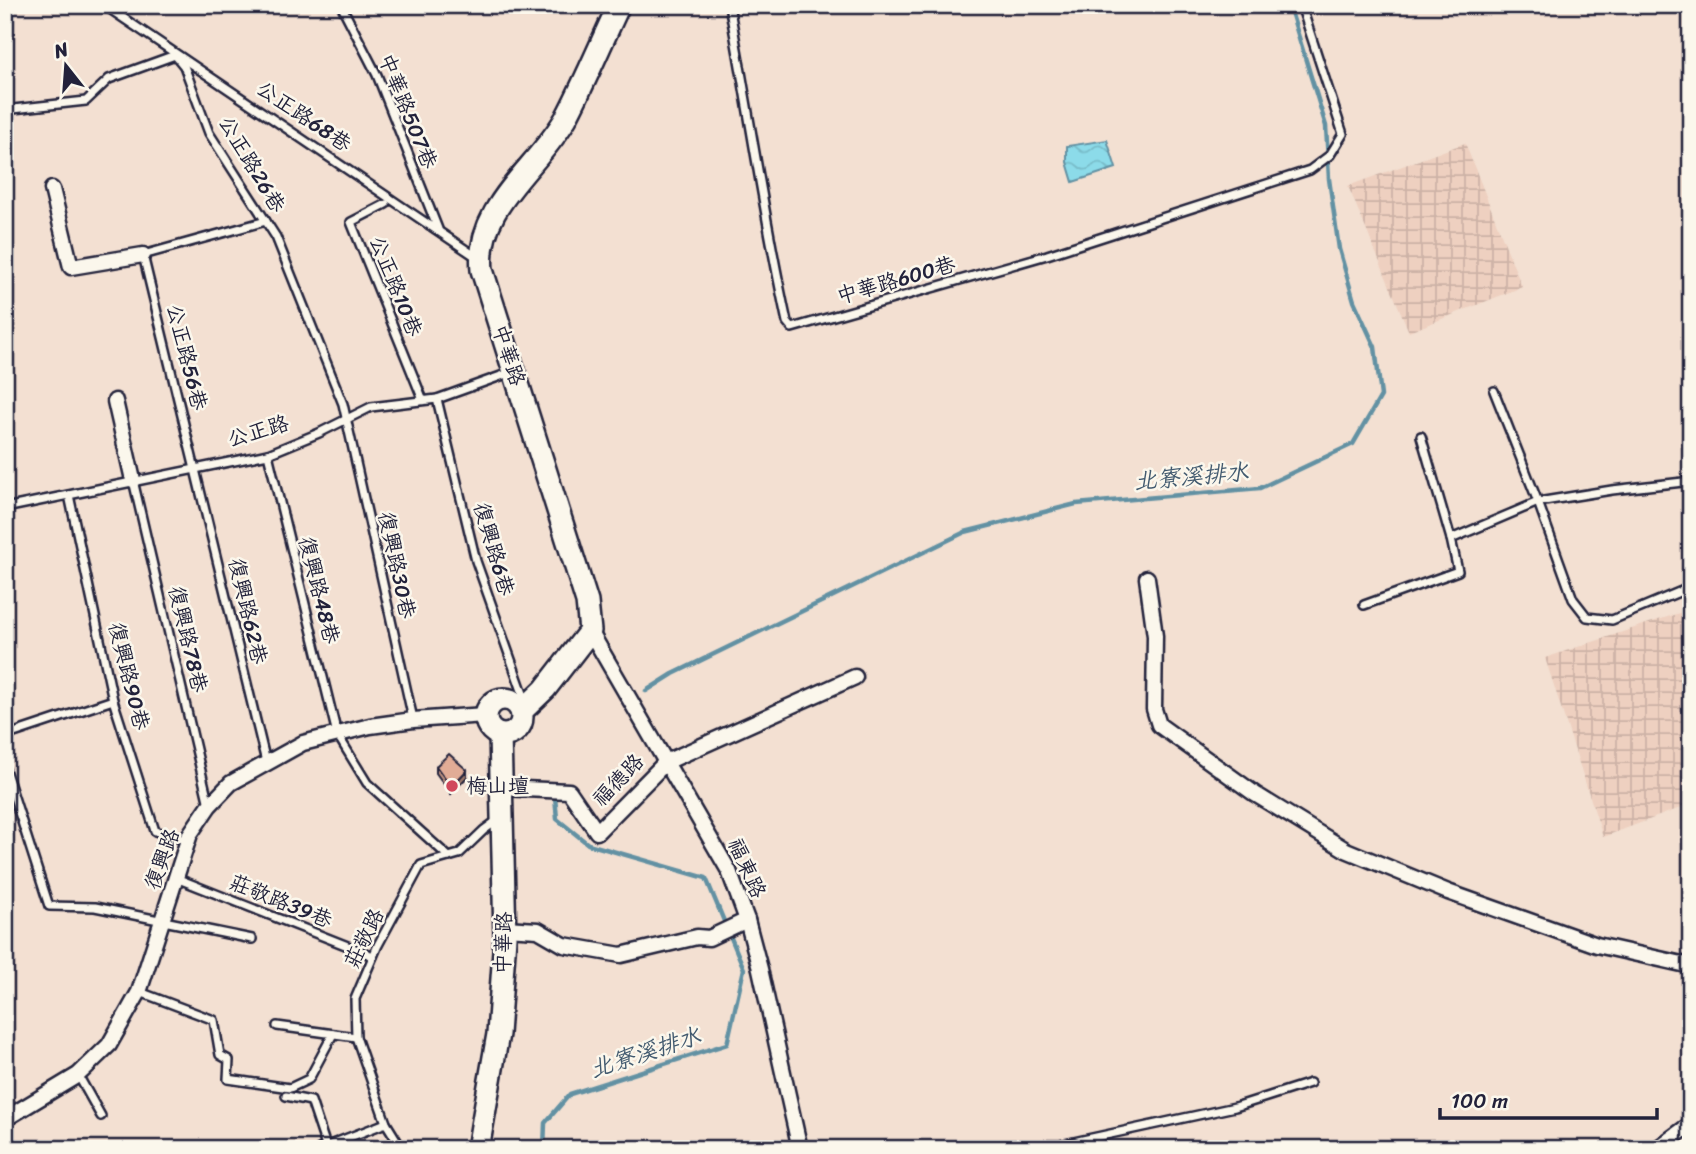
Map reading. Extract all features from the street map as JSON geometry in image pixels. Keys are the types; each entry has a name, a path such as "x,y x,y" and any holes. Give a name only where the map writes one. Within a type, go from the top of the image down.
{"street":[{"name":"中華路","path":"590,631 587,602 481,260 485,230 506,193 546,149 565,119 619,5"},
{"path":"52,189 71,267 143,255"},
{"path":"115,401 133,480"},
{"path":"1147,579 1154,636 1154,709 1159,724 1244,786 1346,850 1448,892 1597,945 1691,965"},
{"path":"525,708 504,698 491,703 485,716 489,728 500,735 511,734 519,727 525,708 545,689 590,631"},
{"name":"福東路","path":"590,631 729,871 734,926 760,970 800,1149"},
{"name":"福德路","path":"501,788 569,791 597,832 666,762 855,677"},
{"name":"復興路","path":"5,1119 78,1075 109,1045 139,992 188,841 209,806 231,783 303,743 337,734 413,720 485,716"},
{"name":"中華路","path":"478,1149 498,1034 505,928 500,735"},
{"path":"505,928 538,930 565,945 621,955 697,937 709,938 734,926"},
{"path":"1657,1149 1691,1124"}],"lane":[{"name":"公正路68巷","path":"104,5 481,260"},
{"name":"中華路507巷","path":"341,5 377,75 438,231"},
{"name":"中華路600巷","path":"729,5 771,251 787,322 792,328 1072,247 1310,170 1330,155 1343,134 1301,5"},
{"path":"13,109 86,101 109,79 175,55"},
{"name":"公正路26巷","path":"175,55 184,66 209,133 276,237 347,418"},
{"name":"公正路10巷","path":"386,204 351,222 423,400"},
{"path":"143,255 266,221"},
{"name":"公正路56巷","path":"143,255 196,468"},
{"name":"公正路","path":"5,508 268,454 371,407 437,399 514,371"},
{"path":"1494,391 1573,599 1587,617 1612,620 1691,587"},
{"name":"復興路6巷","path":"437,399 476,561 525,708"},
{"name":"復興路30巷","path":"347,418 413,720"},
{"path":"1364,605 1458,571 1421,436"},
{"name":"復興路48巷","path":"268,454 337,734 368,783 449,857"},
{"name":"復興路62巷","path":"196,468 265,762"},
{"name":"復興路78巷","path":"133,480 209,806"},
{"path":"1451,539 1538,502 1683,482"},
{"name":"復興路90巷","path":"69,495 113,700 155,831 188,841"},
{"path":"5,736 113,700"},
{"path":"5,769 49,906 95,907 252,939"},
{"name":"莊敬路","path":"402,1149 386,1123 356,1037 355,999 373,957 421,865 459,854 502,817"},
{"name":"莊敬路39巷","path":"176,878 373,957"},
{"path":"139,992 214,1020 220,1055 229,1060 228,1079 290,1088 309,1079 333,1034"},
{"path":"277,1026 356,1037"},
{"path":"78,1075 101,1116"},
{"path":"1041,1149 1235,1107 1310,1083"},
{"path":"286,1096 311,1101 322,1147 386,1123"}],"shaded area":[{"path":"1465,143 1522,287 1409,332 1348,186"},
{"path":"1691,609 1691,804 1603,837 1545,658"}],"water":[{"path":"1107,140 1116,168 1073,182 1067,162 1067,146"}],"building":[{"name":"梅山壇","path":"449,754 467,770 451,787 436,766"}],"waterway":[{"name":"北寮溪排水","path":"646,691 673,674 965,532 1076,504 1260,488 1353,444 1381,396 1375,347 1354,301 1339,249 1329,179 1326,126 1289,5"},
{"name":"北寮溪排水","path":"544,1149 545,1123 570,1094 727,1044 744,969 706,878 588,844 557,819 555,796"}],"place":[{"name":"梅山壇","path":"452,786"}]}
